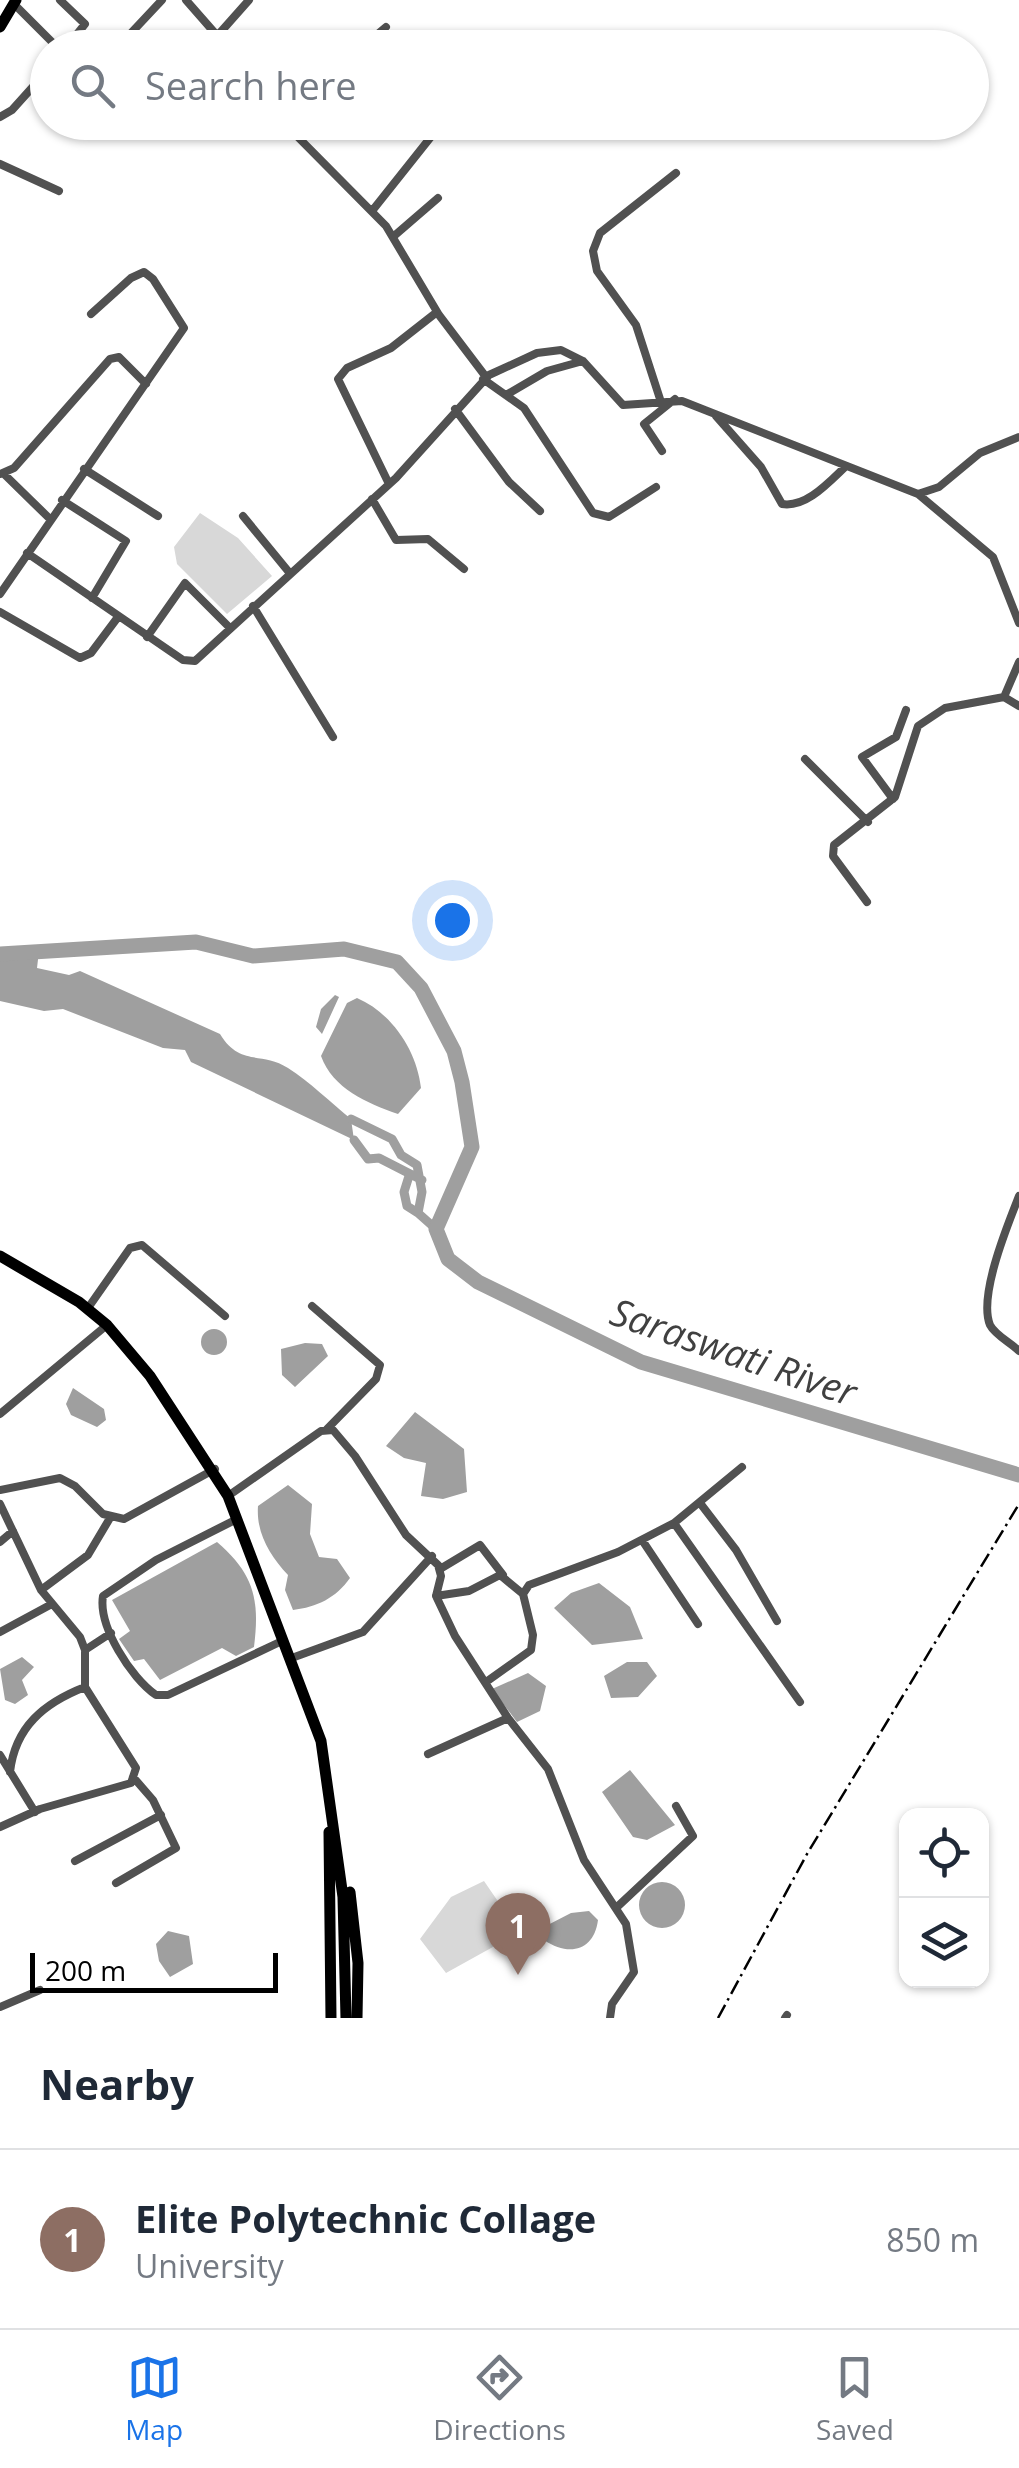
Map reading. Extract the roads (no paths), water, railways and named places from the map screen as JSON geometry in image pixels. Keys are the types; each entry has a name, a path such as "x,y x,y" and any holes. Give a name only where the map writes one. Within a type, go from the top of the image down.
{"highway":[{"path":"0,27 11,6"},
{"path":"0,1256 88,1308 108,1325 150,1376 215,1469 228,1496 321,1741 341,1826 363,1981 360,2018"},
{"path":"321,1741 360,2018"},
{"path":"332,1805 332,2018"},
{"path":"346,2018 356,1945"}],"street":[{"path":"60,0 85,24 79,30"},
{"path":"134,30 162,0"},
{"path":"186,0 213,30"},
{"path":"223,30 250,0"},
{"path":"11,6 40,30"},
{"path":"382,30 386,27"},
{"path":"0,117 30,90"},
{"path":"301,140 394,236 437,312 484,378 531,417 593,513 609,517 656,487"},
{"path":"372,211 428,140"},
{"path":"0,164 60,191"},
{"path":"660,399 636,325 597,271 592,250 600,233 676,173"},
{"path":"394,236 438,198"},
{"path":"0,594 184,328 153,279 138,272 91,314"},
{"path":"389,484 338,379 347,368 391,348 437,312"},
{"path":"28,553 189,662 200,658 288,572 389,484 484,378 550,350 568,352 584,362 623,405 676,399 918,494 993,557 1019,622"},
{"path":"50,518 2,474 110,359 119,358 146,384"},
{"path":"506,395 547,370 584,362"},
{"path":"662,451 644,424 676,399"},
{"path":"455,408 508,482 540,510"},
{"path":"713,413 761,467 782,504 809,496 845,468"},
{"path":"918,494 938,487 980,453 1019,437"},
{"path":"84,469 158,516"},
{"path":"372,499 391,536 401,541 431,540 464,569"},
{"path":"62,500 126,541 92,598"},
{"path":"242,516 288,572"},
{"path":"148,636 185,582 230,628"},
{"path":"253,606 334,737"},
{"path":"0,612 80,658 91,653 118,617"},
{"path":"1004,698 1019,662"},
{"path":"867,902 832,852 836,843 893,800 918,726 944,708 1004,698 1019,706"},
{"path":"893,800 862,757 896,736 906,710"},
{"path":"805,759 868,822"},
{"path":"1019,1196 999,1249 988,1312 994,1330 1019,1351"},
{"path":"88,1308 130,1248 142,1244 225,1316"},
{"path":"228,1496 327,1428 380,1370 377,1362 312,1306"},
{"path":"0,1414 108,1325"},
{"path":"327,1428 339,1434 406,1535 432,1556 440,1569 436,1596 508,1718 548,1769 584,1860 626,1924 634,1972 612,2004 610,2018"},
{"path":"523,1594 534,1582 642,1540 674,1523 742,1467"},
{"path":"0,1490 50,1478 67,1480 110,1518 133,1517 215,1469"},
{"path":"700,1503 736,1550 777,1621"},
{"path":"0,1504 41,1590 50,1605 73,1627 85,1650 85,1687 136,1768 130,1783 34,1812 0,1828"},
{"path":"41,1590 88,1555 110,1518"},
{"path":"237,1519 156,1560 103,1596 103,1620 139,1679 156,1696 168,1695 282,1641"},
{"path":"674,1523 800,1702"},
{"path":"0,1542 13,1531"},
{"path":"642,1540 698,1624"},
{"path":"440,1569 480,1545 503,1576 523,1594 533,1635 530,1650 486,1682"},
{"path":"289,1659 363,1632 432,1556"},
{"path":"436,1596 469,1591 503,1576"},
{"path":"0,1632 50,1605"},
{"path":"85,1650 111,1633"},
{"path":"10,1772 13,1748 38,1713 55,1698 85,1687"},
{"path":"428,1754 508,1718"},
{"path":"0,1756 34,1812"},
{"path":"116,1883 173,1852 175,1842 162,1815 133,1777"},
{"path":"616,1908 693,1836 676,1806"},
{"path":"75,1861 162,1815"},
{"path":"0,2007 40,1990"}],"waterway":[{"name":"Saraswati River","path":"0,954 196,942 253,956 344,949 397,962 421,988 454,1051 462,1082 472,1147 436,1229 448,1259 478,1282 641,1362 1019,1475"},
{"path":"351,1119 392,1139 401,1155 417,1165 422,1192 418,1213 436,1229"},
{"path":"354,1140 368,1159 379,1158 422,1180"},
{"path":"409,1176 404,1192 407,1206 418,1213"}],"railway":[{"path":"718,2018 807,1854 1019,1504"}],"place":[{"name":"Elite Polytechnic Collage","path":"518,1975"}]}
